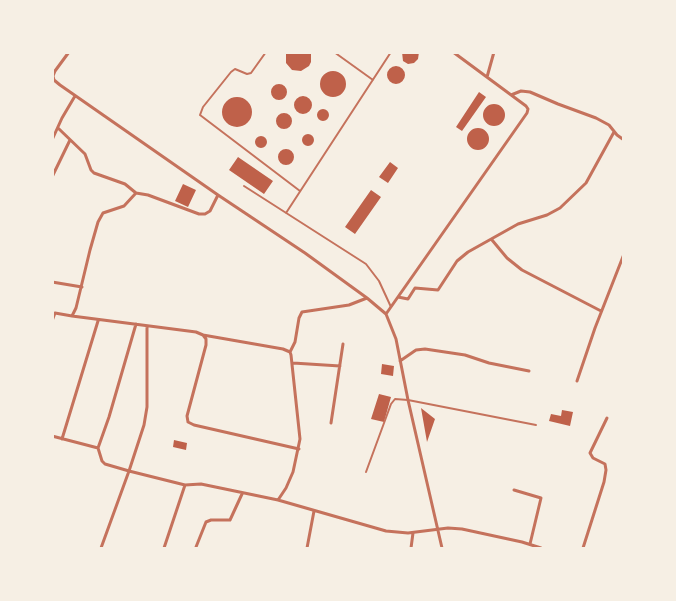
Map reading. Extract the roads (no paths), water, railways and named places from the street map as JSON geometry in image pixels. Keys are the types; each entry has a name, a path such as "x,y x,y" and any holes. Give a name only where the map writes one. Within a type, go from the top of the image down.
{"street":[{"path":"69,52 53,76 54,80 60,85 305,253 386,314 394,332 442,548"},
{"path":"386,314 527,113 528,109 526,106 453,52"},
{"path":"487,77 494,52"},
{"path":"511,95 521,91 530,92 604,121 623,139"},
{"path":"52,140 76,96"},
{"path":"58,128 85,154 94,173 125,184 136,193 148,195 200,214 210,211 218,195"},
{"path":"398,297 408,299 415,288 438,290 457,261 468,252 518,224 547,215 560,208 586,183 614,132"},
{"path":"52,178 70,140"},
{"path":"52,165 57,166"},
{"path":"72,316 82,287 100,217 106,210 124,206 136,193"},
{"path":"492,240 507,258 522,270 601,311"},
{"path":"577,381 601,311 624,254"},
{"path":"52,282 82,287"},
{"path":"278,500 293,472 301,431 290,352 296,342 299,318 302,312 349,305 367,298"},
{"path":"52,321 54,313 203,335 283,349 290,352"},
{"path":"62,439 98,321"},
{"path":"136,324 98,448 102,461 105,464 185,485 201,484 278,500 374,528 399,533 437,529 462,529 541,548"},
{"path":"101,548 130,471 146,416 147,326"},
{"path":"203,335 206,339 206,346 187,416 188,422 194,425 299,448"},
{"path":"331,423 344,344"},
{"path":"400,361 416,350 425,349 529,371"},
{"path":"293,363 340,366"},
{"path":"584,548 606,470 605,464 592,458 590,452 607,418"},
{"path":"52,436 98,448"},
{"path":"164,548 185,485"},
{"path":"514,490 541,498 530,544"},
{"path":"196,548 206,522 211,520 230,520 242,494"},
{"path":"307,548 314,511"},
{"path":"411,548 413,533"}],"lane":[{"path":"266,52 251,73 247,74 235,69 231,72 200,115 300,191"},
{"path":"334,52 373,80"},
{"path":"286,213 391,52"},
{"path":"244,186 366,264 379,281 391,307"},
{"path":"366,472 392,401 398,399 536,425"}]}
